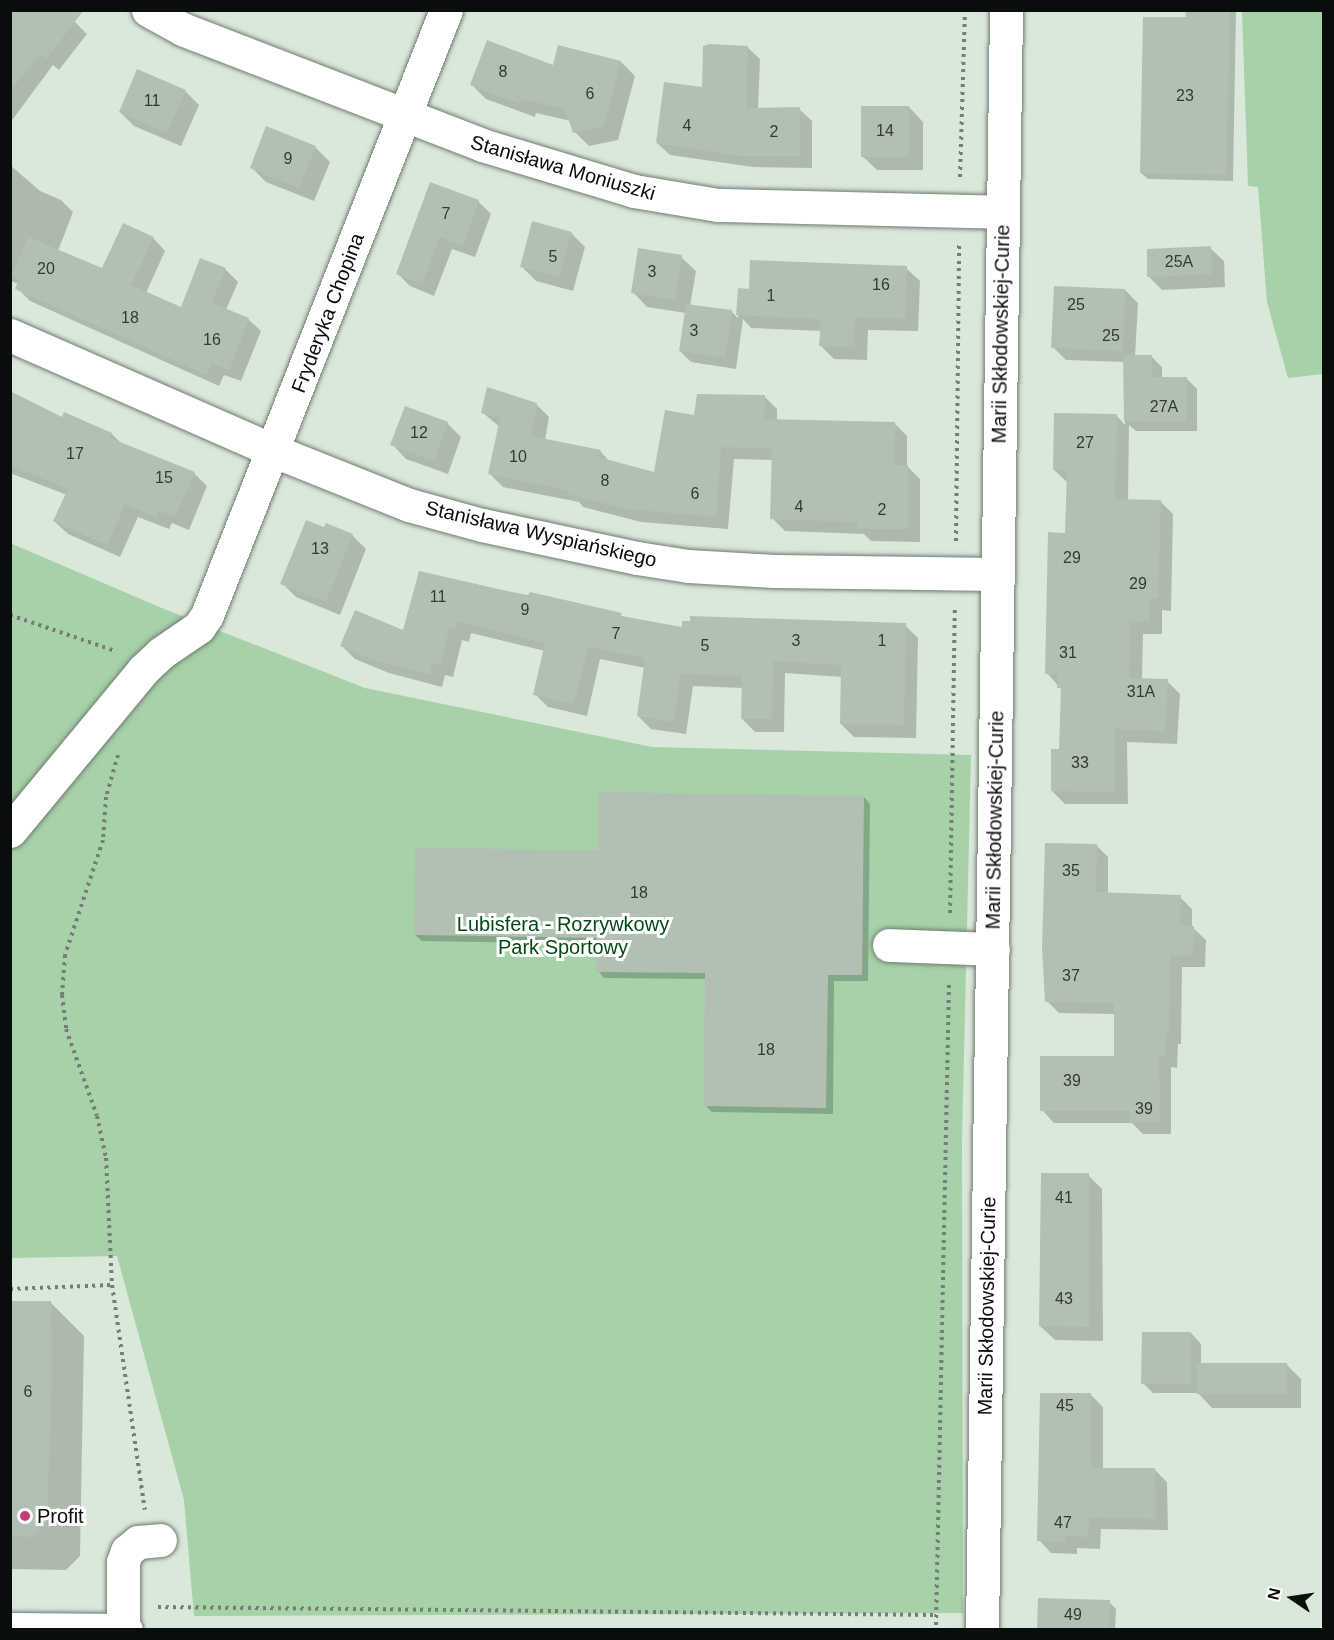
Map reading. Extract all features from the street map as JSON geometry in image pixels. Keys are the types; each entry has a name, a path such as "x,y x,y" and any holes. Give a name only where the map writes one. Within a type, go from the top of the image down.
{"street":[{"name":"Stanisława Moniuszki","path":"148,10 183,29 405,116 551,168 674,200 762,207 1003,212"},
{"name":"Fryderyka Chopina","path":"143,670 161,653 199,627 207,615 274,451 446,10"},
{"name":"Marii Skłodowskiej-Curie","path":"982,1629 1006,10"},
{"name":"Stanisława Wyspiańskiego","path":"10,335 274,451 409,504 482,525 637,558 688,566 774,571 998,574"},
{"path":"10,831 143,670"},
{"path":"888,945 993,949"},
{"path":"10,1629 125,1629 123,1562 127,1551 149,1541"}],"path":[{"path":"960,183 965,10"},
{"path":"956,542 959,241"},
{"path":"936,1625 955,596"},
{"path":"10,615 101,644 122,654 143,670"},
{"path":"121,747 106,797 103,840 65,955 62,995 66,1029 98,1116 106,1158 112,1285 122,1339 139,1477 146,1501 149,1541"},
{"path":"10,1289 112,1285"},
{"path":"150,1607 937,1616"}],"green space":[{"path":"1242,11 1323,11 1323,374 1288,378 1267,302 1258,187 1248,186"},
{"name":"Lubisfera - Rozrywkowy Park Sportowy","path":"10,543 164,609 365,688 652,747 971,755 962,1141 963,1613 194,1616 184,1500 117,1256 11,1258"}],"building":[{"path":"10,10 84,10 46,59 40,54 10,91"},
{"path":"1185,10 1230,10 1226,175 1140,173 1143,17 1186,17"},
{"path":"487,40 553,65 558,45 621,61 604,126 573,133 565,109 522,99 520,104 470,85"},
{"path":"709,44 748,46 746,108 800,107 800,156 739,156 656,143 664,82 702,87 703,46"},
{"path":"137,69 186,90 167,133 119,112"},
{"path":"861,106 909,106 909,157 861,157"},
{"path":"266,126 316,146 299,188 250,168"},
{"path":"430,182 479,200 463,246 440,237 422,284 396,274"},
{"path":"532,221 572,232 559,277 520,267"},
{"path":"123,223 154,237 131,285 181,307 200,258 226,268 212,303 249,318 229,370 211,363 207,375 15,289 19,279 12,275 28,237 102,268"},
{"path":"1211,246 1212,274 1147,277 1147,249"},
{"path":"638,248 682,255 675,300 631,293"},
{"path":"750,260 907,266 905,319 855,317 854,347 819,346 821,319 736,315 738,288 749,289"},
{"path":"1054,286 1125,289 1123,351 1051,348"},
{"path":"686,304 732,310 725,358 679,351"},
{"path":"1123,355 1152,355 1152,377 1187,377 1187,422 1124,421"},
{"path":"487,387 537,403 531,436 601,450 598,457 654,472 665,410 694,415 697,394 765,395 764,419 895,422 894,465 908,465 908,529 857,529 857,522 770,519 772,448 721,447 716,517 627,509 568,494 569,491 488,474 500,418 481,413"},
{"path":"10,391 62,417 64,412 112,433 110,438 195,472 175,517 158,511 156,517 125,504 107,545 53,521 68,489 10,465"},
{"path":"405,406 448,422 434,461 390,445"},
{"path":"1054,413 1117,414 1115,499 1161,500 1158,598 1150,598 1149,622 1130,621 1129,678 1168,679 1165,731 1115,729 1115,792 1051,791 1051,749 1059,749 1061,688 1057,688 1058,674 1045,674 1048,532 1065,533 1067,471 1053,470"},
{"path":"306,520 324,527 326,523 353,534 326,602 280,584"},
{"path":"419,571 528,595 530,592 622,613 621,616 682,627 682,621 690,621 690,616 906,623 904,725 840,724 841,665 773,661 772,719 741,719 742,676 680,674 674,722 637,716 645,658 588,647 574,704 533,695 545,643 459,621 456,629 449,628 441,665 432,663 430,675 375,660 340,646 355,610 403,630"},
{"path":"598,792 864,796 862,975 828,975 826,1108 704,1106 705,973 596,972 596,938 414,935 415,848 598,850"},
{"path":"1045,843 1097,844 1096,892 1181,895 1180,925 1194,926 1193,956 1170,955 1169,1033 1166,1033 1165,1056 1159,1056 1160,1122 1130,1122 1129,1111 1040,1111 1040,1056 1114,1056 1114,1003 1045,1002 1042,948"},
{"path":"1041,1173 1089,1173 1089,1327 1039,1326"},
{"path":"10,1301 51,1301 52,1378 47,1522 32,1537 10,1536"},
{"path":"1142,1332 1191,1332 1191,1384 1141,1384"},
{"path":"1197,1363 1287,1363 1287,1394 1197,1394"},
{"path":"1040,1393 1091,1393 1091,1468 1155,1468 1156,1519 1089,1517 1088,1537 1065,1536 1065,1542 1037,1541"},
{"path":"1038,1598 1110,1600 1109,1629 1037,1629"}],"place":[{"name":"Profit","path":"25,1516"}]}
